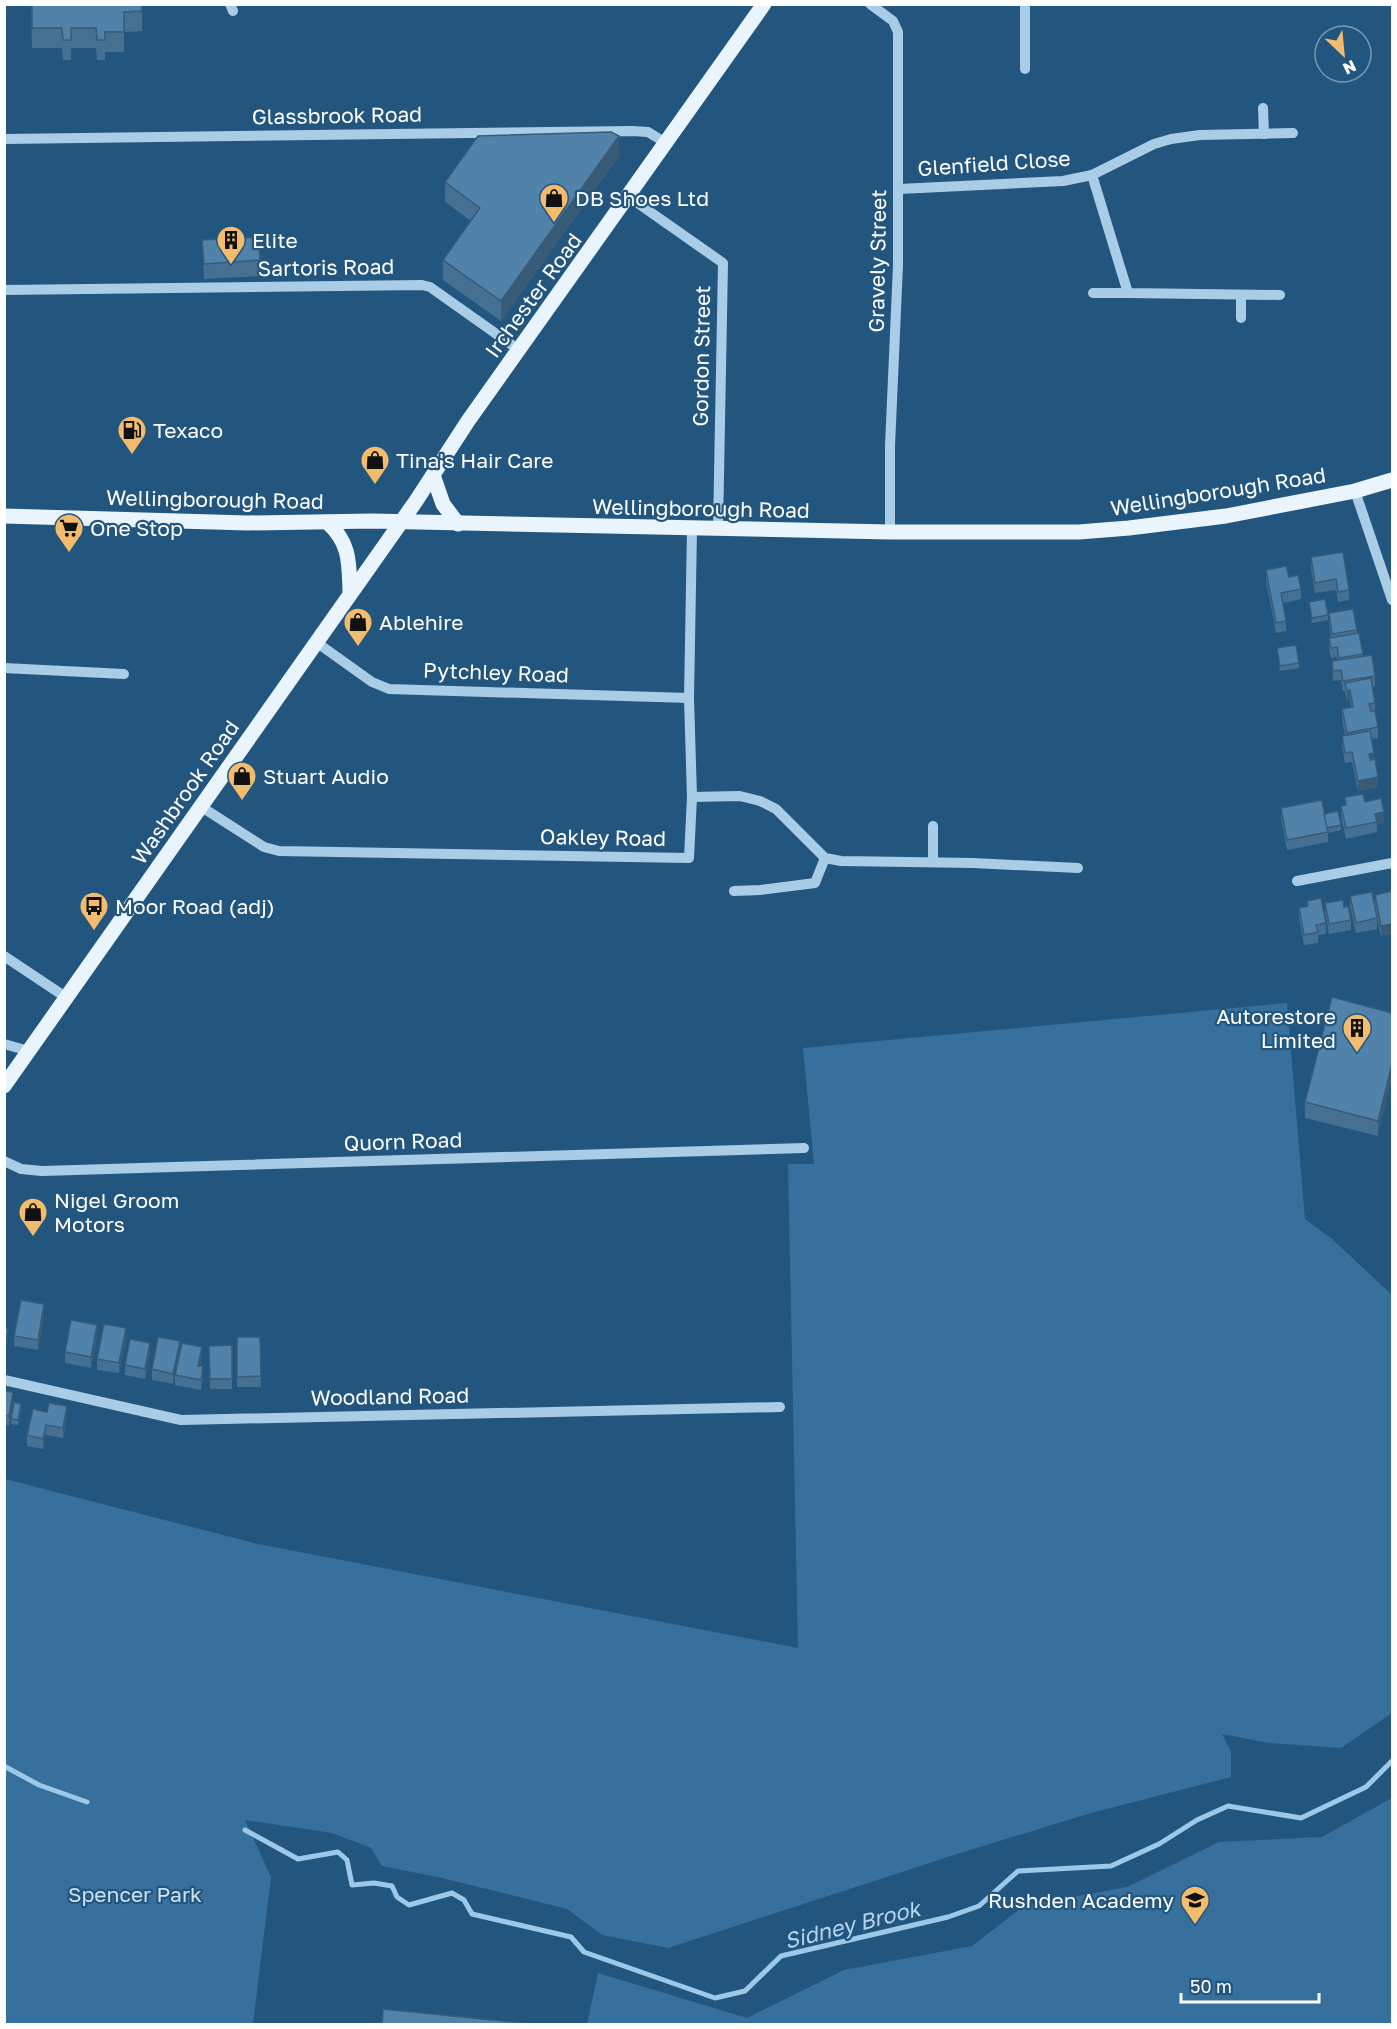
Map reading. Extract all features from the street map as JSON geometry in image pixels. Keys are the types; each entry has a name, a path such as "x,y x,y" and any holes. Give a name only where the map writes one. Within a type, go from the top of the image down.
{"main road":[{"name":"Irchester Road","path":"400,523 468,421 629,197 762,5"},
{"path":"433,475 443,504 458,524"},
{"name":"Wellingborough Road","path":"4,516 248,523 327,522 1038,533 1129,528 1238,514 1354,491 1392,480"},
{"path":"327,522 339,533 347,549 350,591"},
{"name":"Washbrook Road","path":"4,1086 400,523"}],"street":[{"name":"Gravely Street","path":"870,4 893,21 898,32 899,189 890,446 890,532"},
{"path":"1025,6 1025,69"},
{"path":"1263,108 1264,134"},
{"name":"Glassbrook Road","path":"4,139 632,131 648,132 666,143"},
{"name":"Glenfield Close","path":"899,189 1063,181 1092,176 1154,144 1171,139 1200,135 1293,134"},
{"name":"Glenfield Close","path":"1092,176 1128,293"},
{"name":"Gordon Street","path":"629,197 723,263 718,529"},
{"name":"Sartoris Road","path":"4,290 422,285 430,287 519,350"},
{"path":"1093,293 1280,295"},
{"path":"1241,296 1241,318"},
{"path":"1354,491 1392,600"},
{"name":"Oakley Road","path":"200,806 264,847 279,851 689,858 692,797 689,698 692,529"},
{"path":"1381,570 1392,566"},
{"name":"Pytchley Road","path":"316,642 372,682 389,688 689,698"},
{"path":"4,668 124,674"},
{"path":"692,797 740,796 760,801 776,809 825,858 841,861 973,863 1077,868"},
{"path":"933,826 933,862"},
{"path":"734,891 760,891 815,883 825,858"},
{"path":"1298,881 1392,863"},
{"path":"4,956 67,998"},
{"path":"4,1044 29,1051"},
{"name":"Quorn Road","path":"4,1161 21,1169 42,1171 804,1148"},
{"name":"Woodland Road","path":"4,1380 181,1420 780,1407"}],"green space":[{"name":"Spencer Park","path":"1287,1003 1305,1219 1332,1239 1392,1295 1392,1713 1341,1748 1269,1743 1222,1734 1231,1752 1231,1777 1091,1813 668,1948 602,1935 567,1909 442,1878 382,1866 371,1848 332,1833 245,1820 271,1877 253,2024 5,2024 5,1479 258,1544 798,1648 788,1164 814,1164 803,1048"},
{"name":"Rushden Academy","path":"1392,1798 1392,2024 587,2024 598,1973 747,2018 844,1970 972,1946 1024,1906 1127,1887 1219,1842 1322,1837"}],"building":[{"path":"32,4 142,4 142,11 124,12 124,32 105,32 105,40 97,40 96,28 71,28 71,40 63,40 62,28 32,28"},
{"path":"611,132 619,136 501,301 443,260 480,208 445,182 478,136"},
{"path":"259,237 260,260 204,264 202,240"},
{"path":"1343,552 1349,590 1338,592 1336,579 1315,583 1311,557"},
{"path":"1286,566 1289,577 1298,575 1301,589 1281,593 1286,621 1276,623 1266,570"},
{"path":"1325,599 1328,615 1312,618 1309,602"},
{"path":"1353,609 1357,630 1332,634 1329,613"},
{"path":"1359,633 1363,654 1339,658 1337,647 1331,648 1329,638"},
{"path":"1296,645 1299,663 1280,666 1277,648"},
{"path":"1372,655 1375,676 1343,681 1341,670 1333,671 1332,661"},
{"path":"1371,678 1375,703 1369,704 1371,711 1375,711 1378,727 1347,733 1342,709 1353,707 1350,690 1347,691 1345,683"},
{"path":"1370,731 1374,753 1369,754 1370,760 1375,759 1378,777 1358,781 1352,752 1345,753 1342,736"},
{"path":"1363,794 1365,802 1381,798 1384,812 1375,814 1377,822 1346,828 1341,806 1346,805 1345,797"},
{"path":"1322,800 1328,832 1287,840 1281,808"},
{"path":"1338,811 1341,825 1327,828 1324,814"},
{"path":"1392,891 1392,924 1381,926 1375,895"},
{"path":"1372,892 1377,918 1356,923 1350,896"},
{"path":"1321,898 1326,923 1316,925 1318,932 1304,935 1299,908 1308,906 1307,901"},
{"path":"1343,900 1344,907 1348,906 1351,920 1329,924 1325,903"},
{"name":"Autorestore Limited","path":"1332,997 1392,1013 1392,1064 1378,1121 1305,1102"},
{"path":"21,1300 44,1304 38,1340 14,1336"},
{"path":"71,1320 97,1325 91,1357 65,1352"},
{"path":"104,1324 126,1328 119,1363 97,1359"},
{"path":"4,1328 8,1329 4,1348"},
{"path":"158,1337 180,1341 173,1374 152,1369"},
{"path":"237,1337 260,1337 261,1376 237,1377"},
{"path":"130,1339 150,1343 145,1369 125,1365"},
{"path":"182,1343 202,1347 198,1366 203,1366 201,1380 175,1375"},
{"path":"232,1345 232,1379 210,1379 209,1346"},
{"path":"4,1391 13,1392 9,1416 4,1415"},
{"path":"14,1402 21,1404 18,1420 11,1419"},
{"path":"49,1403 67,1406 63,1428 46,1425 43,1439 27,1435 33,1409 47,1412"},
{"path":"383,2009 542,2025 382,2025"}],"waterway":[{"name":"Sidney Brook","path":"245,1830 298,1859 338,1852 347,1860 352,1885 374,1883 392,1886 397,1897 409,1905 452,1893 464,1900 472,1914 571,1937 584,1952 715,1998 745,1991 781,1956 948,1917 979,1906 1018,1871 1111,1866 1159,1844 1197,1820 1228,1806 1301,1818 1366,1787 1392,1761"},
{"name":"Sidney Brook","path":"4,1766 39,1785 87,1802"}],"place":[{"name":"DB Shoes Ltd","path":"554,224"},
{"name":"Elite","path":"231,266"},
{"name":"Texaco","path":"132,456"},
{"name":"Tina's Hair Care","path":"375,486"},
{"name":"One Stop","path":"69,554"},
{"name":"Ablehire","path":"358,648"},
{"name":"Stuart Audio","path":"242,802"},
{"name":"Moor Road (adj)","path":"94,932"},
{"name":"Autorestore Limited","path":"1357,1054"},
{"name":"Nigel Groom Motors","path":"33,1238"},
{"name":"Rushden Academy","path":"1195,1926"}]}
